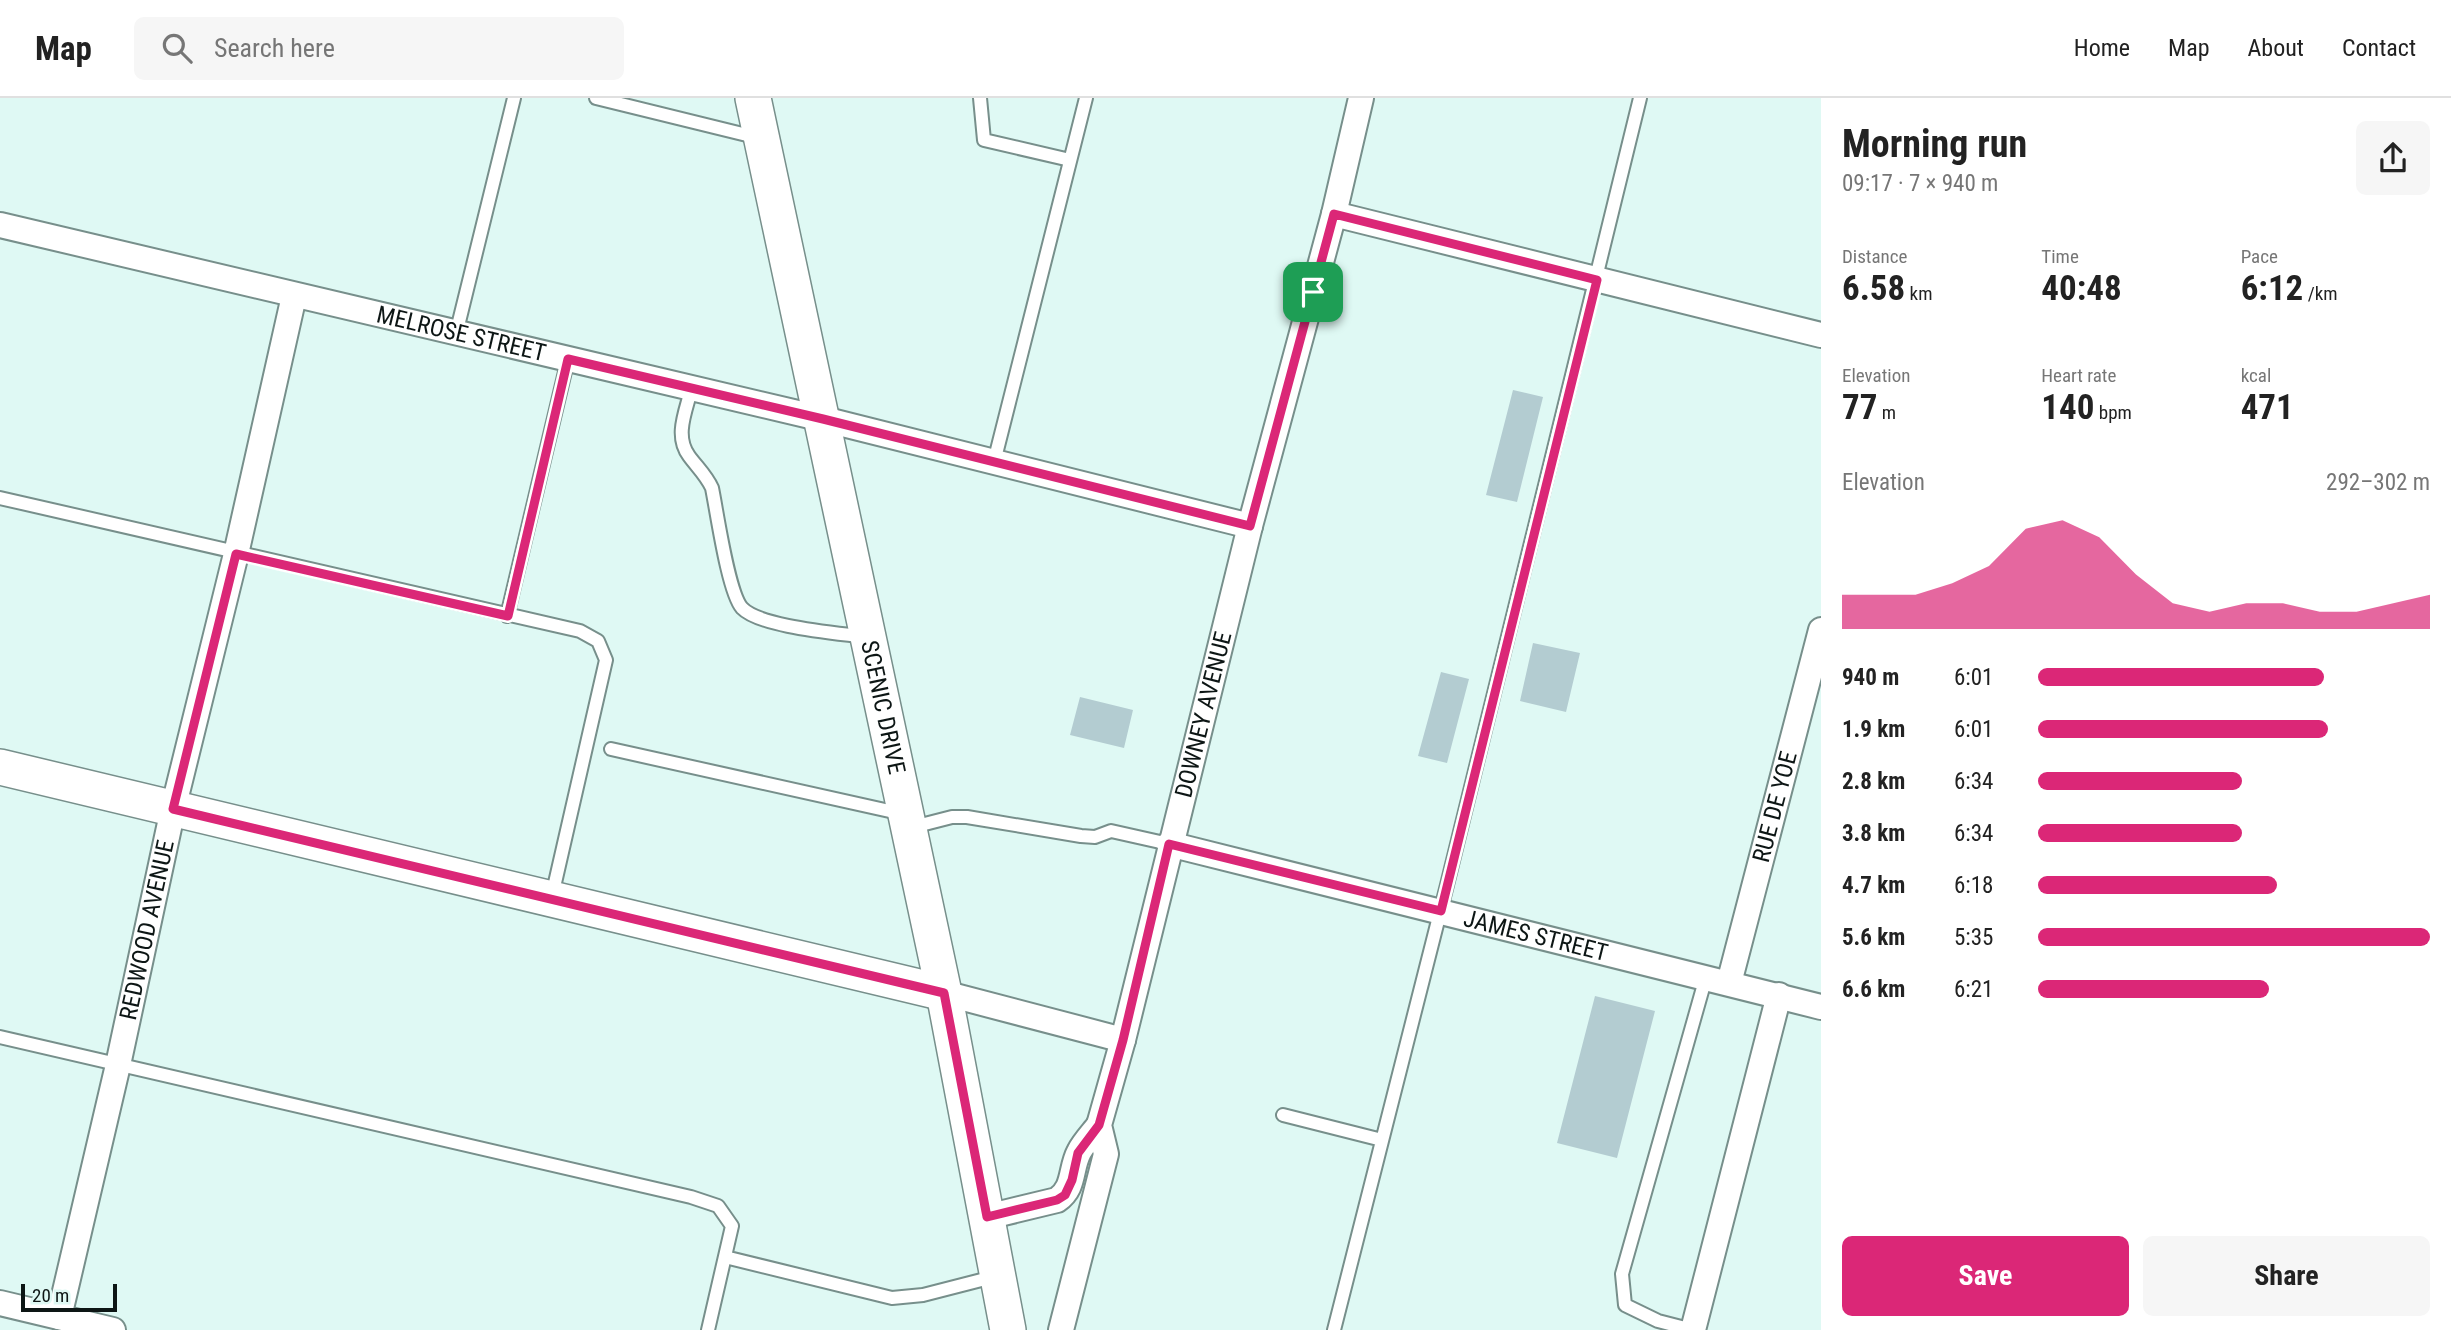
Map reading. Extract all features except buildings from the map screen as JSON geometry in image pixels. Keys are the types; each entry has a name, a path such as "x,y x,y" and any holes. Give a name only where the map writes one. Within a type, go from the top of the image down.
{"main road":[{"name":"SCENIC DRIVE","path":"753,98 944,993 999,1276 1006,1327"},
{"path":"0,767 944,993"}],"street":[{"name":"DOWNEY AVENUE","path":"1060,1330 1106,1154 1099,1125 1123,1040 1169,844 1250,526 1334,214 1360,98"},
{"path":"1334,214 1821,335"},
{"name":"MELROSE STREET","path":"0,225 823,419 1250,526"},
{"name":"REDWOOD AVENUE","path":"59,1317 118,1065 173,809 236,554 293,296"},
{"name":"RUE DE YOE","path":"1717,980 1821,630"},
{"name":"JAMES STREET","path":"1169,844 1821,1007"},
{"path":"944,993 1123,1040"},
{"path":"1693,1330 1779,995"},
{"path":"987,1217 1057,1200 1065,1195 1072,1180 1078,1153 1099,1125"},
{"path":"0,1303 113,1330"}],"lane":[{"path":"456,334 514,98"},
{"path":"596,98 763,139"},
{"path":"980,98 985,140 1070,160"},
{"path":"994,462 1086,98"},
{"path":"1334,1330 1441,911 1640,98"},
{"path":"508,616 568,359"},
{"path":"691,390 680,436 686,452 706,475 712,488 733,589 741,607 778,624 866,637"},
{"path":"0,498 580,631 598,641 606,660 551,900"},
{"path":"611,749 906,822 967,817 1081,836 1095,837 1111,831 1169,844"},
{"path":"1693,1330 1658,1321 1625,1305 1622,1274 1717,980"},
{"path":"0,1037 691,1197 718,1206 732,1226 708,1330"},
{"path":"1283,1115 1382,1140"},
{"path":"725,1256 892,1298 923,1295 999,1276"}],"route":[{"path":"1334,214 1597,280 1441,911 1169,844 1123,1040 1099,1125 1078,1153 1072,1180 1065,1195 1057,1200 987,1217 944,993 173,809 236,554 508,616 568,359 823,419 1250,526 1313,292 1334,214"}]}
